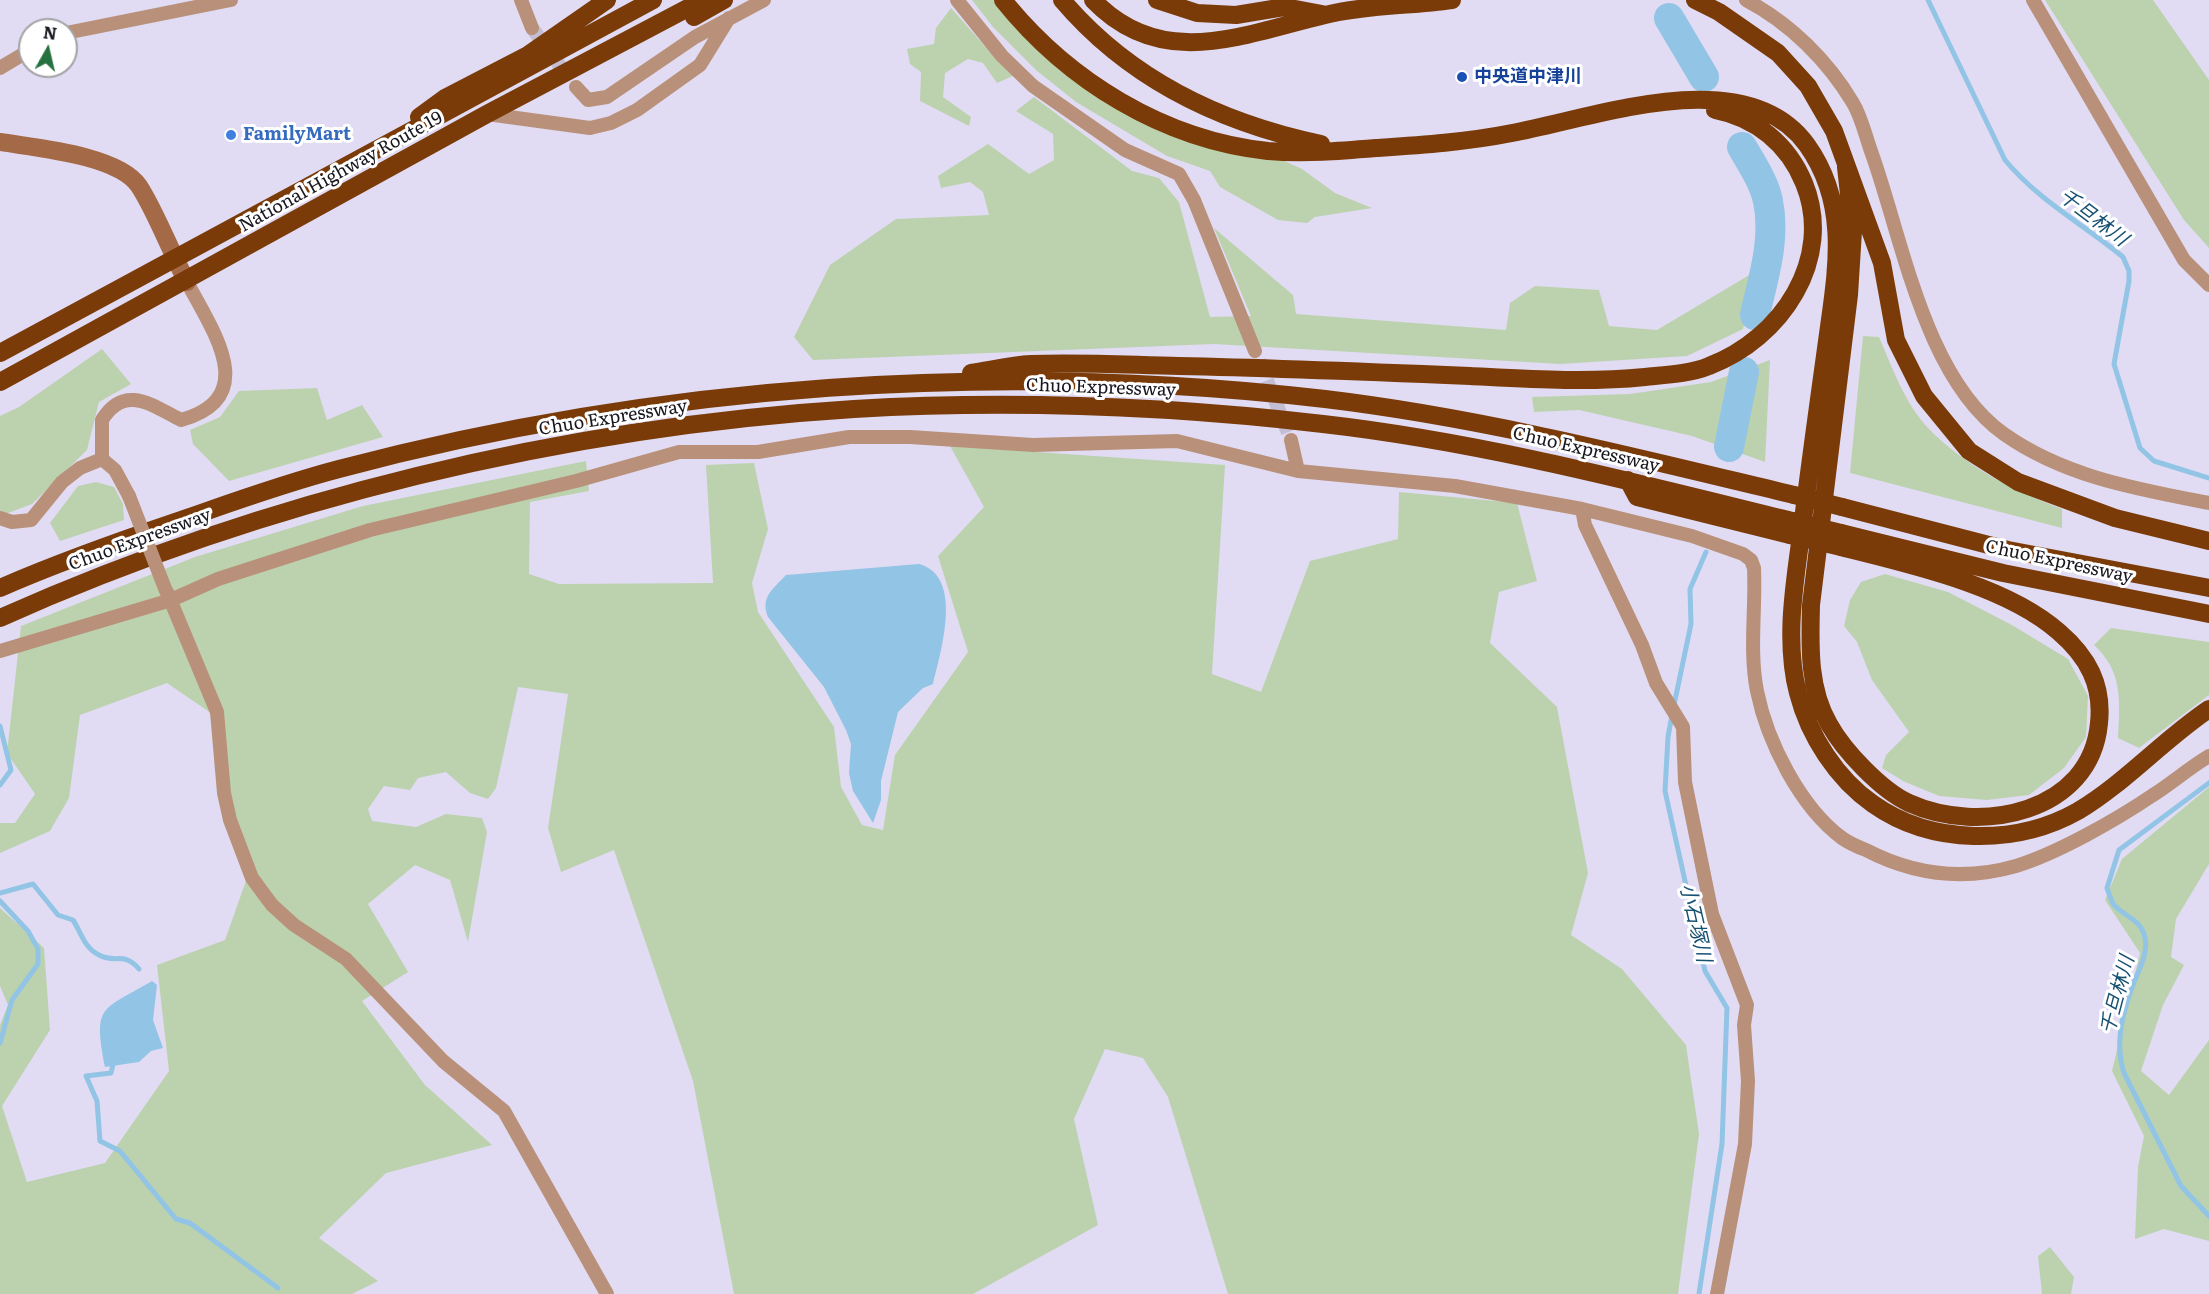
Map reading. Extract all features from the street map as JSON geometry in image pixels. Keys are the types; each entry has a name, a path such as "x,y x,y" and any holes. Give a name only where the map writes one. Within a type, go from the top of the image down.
{"highway":[{"path":"370,155 445,98 528,55 607,0"},
{"name":"National Highway Route 19","path":"0,353 653,0"},
{"name":"National Highway Route 19","path":"0,382 187,282 487,114 572,79 703,0"},
{"path":"572,79 650,41 724,0"},
{"path":"1003,0 1058,57 1100,90 1156,121 1185,133 1268,151 1349,150 1424,145 1511,133 1608,111 1704,99 1730,101 1754,107 1780,120 1805,142 1829,185 1838,225 1834,289 1793,604 1793,656 1797,692 1827,758 1855,792 1888,815 1929,831 1975,836 2006,834 2042,826 2078,810 2209,709"},
{"path":"1062,0 1102,42 1161,86 1230,118 1306,141 1349,150"},
{"path":"1093,0 1125,25 1155,37 1179,42 1239,39 1326,14 1452,0"},
{"path":"1156,0 1197,13 1236,15 1284,7 1326,14"},
{"path":"1695,0 1719,12 1778,53 1800,78 1834,131 1882,263 1896,340 1924,396 1969,451 2018,482 2115,518 2209,541"},
{"path":"904,383 1029,364 1270,368 1596,382 1665,375 1708,367 1749,346 1773,326 1794,298 1809,261 1813,230 1809,196 1799,171 1762,127 1732,113 1674,103"},
{"path":"1841,540 1927,568 1989,592 2058,631 2083,655 2096,679 2101,703 2099,728 2093,752 2084,768 2061,793 2008,816 1971,817 1938,813 1908,802 1850,756 1828,723 1817,694 1809,654 1811,604 1849,295 1853,231 1846,167"},
{"name":"Chuo Expressway","path":"0,588 99,546 254,494 335,469 430,446 614,411 780,392 904,383 1127,384 1323,399 1426,414 1495,427 1794,495 2008,550 2209,588"},
{"name":"Chuo Expressway","path":"0,618 43,598 280,512 394,481 492,459 617,437 789,414 858,409 1080,405 1199,412 1327,424 1490,450 1628,480 1791,528 1841,540 2209,614"}],"street":[{"path":"78,31 231,0"},
{"path":"521,0 532,28"},
{"path":"572,79 588,100 607,97 695,36 764,0"},
{"path":"957,0 1002,56 1033,86 1125,150 1179,174 1194,200 1255,351"},
{"path":"1746,0 1808,45 1828,66 1854,105 1890,204 1928,327 1941,356 1977,409 2002,432 2035,453 2073,471 2133,488 2209,504"},
{"path":"2033,0 2184,260 2209,285"},
{"path":"487,114 590,128 611,123 637,110 700,65 729,18"},
{"path":"0,68 18,57"},
{"path":"0,142 47,149 117,166 138,184 223,355 227,373 220,398 202,414 181,420 142,400 117,404 102,420 102,459 115,470 129,496 217,712 224,793 230,820 252,878 272,905 294,925 346,959 443,1061 504,1111 607,1294"},
{"path":"3,650 370,530 576,481 680,452 758,452 849,437 910,437 1033,445 1177,441 1298,471 1455,486 1582,509 1692,536 1743,554 1751,560 1755,578 1757,690 1784,768 1809,804 1842,838 1877,856 1914,870 1946,875 1978,873 2015,866 2053,851 2145,800 2209,756"},
{"path":"1291,440 1298,471"},
{"path":"0,518 12,522 31,520 62,482 80,468 102,459"},
{"path":"1582,509 1585,525 1667,704 1683,727 1685,782 1712,914 1747,1005 1744,1025 1748,1081 1745,1144 1717,1294"}],"green space":[{"path":"972,0 994,0 1044,54 1087,87 1280,159 1302,169 1335,193 1372,208 1315,217 1307,223 1278,220 1220,187 1210,171 1167,156 1076,102 1036,70 993,27"},
{"path":"2045,0 2153,0 2209,80 2209,248 2184,220"},
{"path":"951,8 990,52 1015,75 997,83 983,63 968,59 945,73 943,97 971,117 969,126 920,101 921,72 910,64 907,49 934,44 936,28"},
{"path":"1034,97 1132,171 1159,178 1179,202 1210,317 1251,316 1214,228 1293,295 1296,314 1506,330 1510,303 1535,286 1599,290 1609,326 1657,330 1756,271 1743,329 1687,356 1560,364 1214,344 813,360 794,337 830,265 896,219 989,215 983,192 970,182 941,188 938,176 988,144 1029,174 1054,160 1053,134 1016,111"},
{"path":"1863,336 1879,337 1906,397 1920,419 1943,443 1991,476 2062,509 2062,528 1850,473"},
{"path":"102,349 131,384 99,402 87,450 32,504 0,516 0,416 19,407"},
{"path":"1770,360 1765,462 1692,436 1579,410 1534,412 1532,397 1630,394 1711,382"},
{"path":"317,388 327,420 362,405 383,437 229,481 193,444 190,430 220,417 239,391"},
{"path":"950,446 1225,465 1212,674 1261,692 1310,561 1398,539 1399,492 1517,503 1537,581 1499,592 1490,643 1557,707 1588,873 1571,935 1622,969 1686,1045 1699,1134 1678,1294 1228,1294 1168,1097 1143,1058 1105,1049 1074,1119 1098,1225 973,1294 734,1294 693,1081 614,850 561,872 548,828 568,694 518,687 496,788 488,799 470,793 446,772 418,778 410,790 384,786 368,809 372,821 416,827 446,814 482,818 487,832 468,942 450,880 415,865 368,904 408,972 362,1001 425,1085 492,1145 386,1173 319,1238 378,1281 352,1294 0,1294 0,1025 8,1005 0,986 0,908 44,948 50,1030 2,1106 27,1182 105,1163 169,1071 157,965 225,940 253,861 236,819 230,793 224,722 167,683 80,715 69,798 50,831 0,853 0,823 15,823 35,794 7,753 21,626 195,557 363,506 586,461 589,491 530,502 529,574 559,584 713,583 706,465 754,463 768,529 752,583 758,612 834,727 841,787 862,825 883,830 895,755 968,652 938,556 984,507"},
{"path":"96,482 114,487 123,504 124,520 60,541 50,523 78,486"},
{"path":"1885,574 1948,592 2012,625 2068,659 2088,696 2086,737 2064,768 2029,795 1987,800 1939,796 1903,781 1882,768 1886,755 1909,732 1872,680 1857,642 1844,626 1850,600 1861,582"},
{"path":"2111,628 2209,642 2209,695 2139,748 2118,738 2118,687 2110,666 2094,645"},
{"path":"2209,787 2209,864 2176,919 2171,957 2184,965 2163,1005 2141,1071 2169,1095 2209,1040 2209,1241 2164,1229 2135,1239 2138,1167 2144,1136 2112,1071 2140,953 2105,900 2122,859"},
{"path":"2050,1247 2074,1277 2071,1294 2042,1294 2038,1256"}],"water":[{"path":"919,564 933,571 941,583 945,599 946,616 941,653 933,684 923,688 898,712 881,781 881,800 873,823 853,791 849,773 851,744 846,730 824,687 768,617 766,604 772,589 786,575"},
{"path":"152,981 157,985 153,1020 163,1048 151,1051 139,1062 105,1067 100,1031 101,1020 105,1012 121,998"}],"waterway":[{"name":"千旦林川","path":"1928,0 2005,160 2032,188 2123,257 2129,271 2129,281 2114,364 2140,448 2154,461 2209,478"},
{"name":"小石塚川","path":"1669,18 1704,77"},
{"name":"小石塚川","path":"1742,147 1764,187 1770,216 1768,259 1755,315"},
{"name":"小石塚川","path":"1729,447 1744,372"},
{"name":"小石塚川","path":"1674,705 1691,624 1690,589 1706,552"},
{"name":"小石塚川","path":"1672,715 1668,737 1665,791 1705,971 1727,1008 1722,1144 1699,1294"},
{"path":"0,726 11,770 0,785"},
{"name":"千旦林川","path":"2209,783 2119,850 2107,888 2114,905 2140,927 2146,944 2121,1027 2120,1050 2124,1073 2181,1186 2209,1216"},
{"path":"0,893 33,884 58,915 73,920 86,944 94,952 105,957 129,960 139,969"},
{"path":"0,901 28,931 38,949 38,964 12,1000 0,1043"},
{"path":"114,1060 111,1073 86,1076 97,1101 100,1141 120,1151 176,1219 190,1223 278,1288"}],"tunnel":[{"path":"532,28 569,78"},
{"path":"1259,361 1291,440"}],"place":[{"name":"中央道中津川","path":"1462,77"},
{"name":"FamilyMart","path":"231,135"}]}
